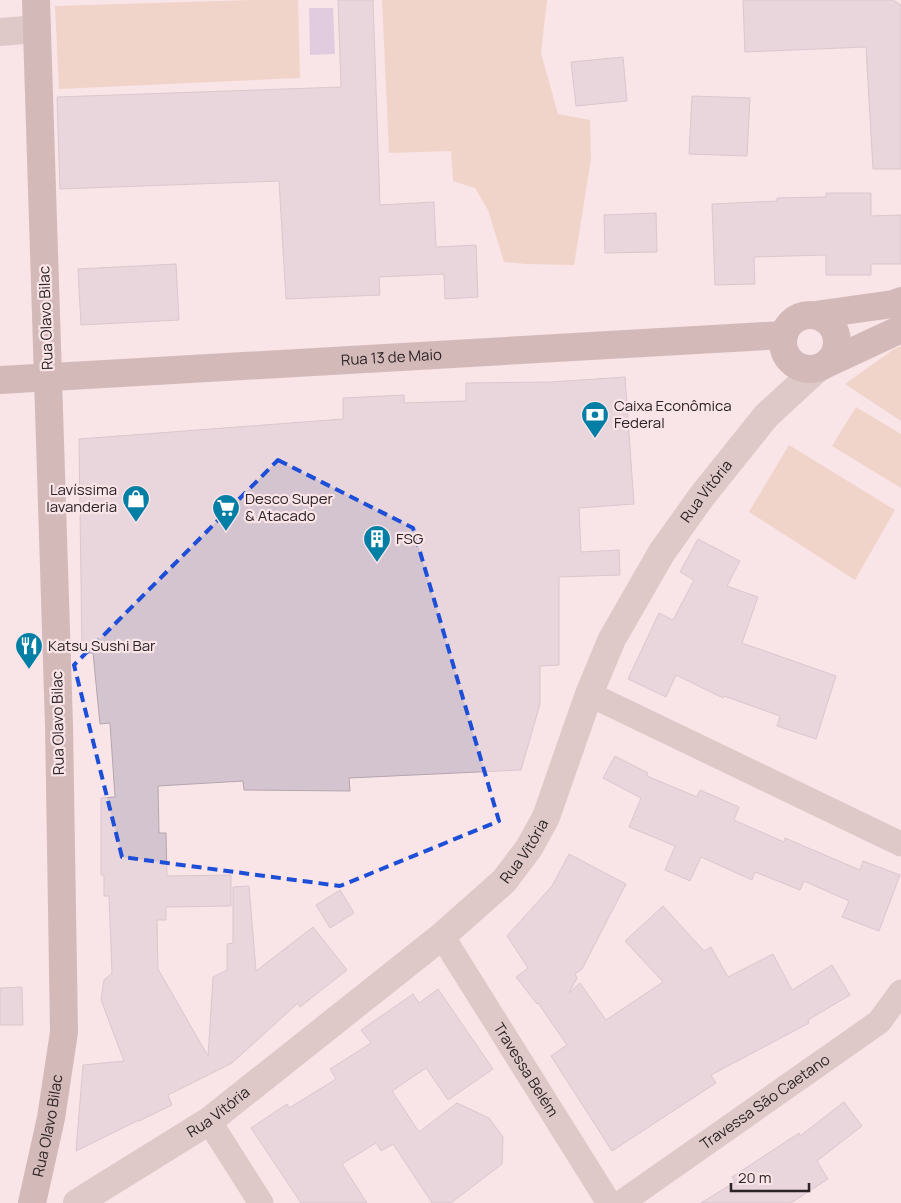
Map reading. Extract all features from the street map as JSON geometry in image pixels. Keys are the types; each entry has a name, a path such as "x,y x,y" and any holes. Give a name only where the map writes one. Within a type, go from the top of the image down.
{"main road":[{"name":"Rua Olavo Bilac","path":"32,1203 51,1118 64,1032 59,735 36,0"},
{"path":"815,315 893,304 901,301"},
{"path":"822,366 832,357 838,340 831,324 824,318 815,315 807,314 798,317 791,323 784,335 784,348 787,356 793,363 809,369 822,366 901,329"},
{"name":"Rua 13 de Maio","path":"0,380 784,335"}],"street":[{"path":"0,32 37,29"},
{"name":"Rua Vitória","path":"77,1203 209,1122 442,936 504,881 529,848 546,817 589,694 612,639 662,552 702,496 766,416 822,366"},
{"path":"589,694 901,844"},
{"name":"Travessa Belém","path":"442,936 609,1203"},
{"name":"Travessa São Caetano","path":"621,1203 879,1022 901,992"},
{"path":"209,1122 261,1203"}],"highlighted area":[{"path":"278,460 413,528 499,821 340,886 122,857 74,665"}],"shaded area":[{"path":"298,0 300,78 59,89 55,6"},
{"path":"382,0 547,0 541,53 558,114 590,120 591,159 574,265 504,262 488,210 475,188 453,181 451,151 389,153"},
{"path":"309,8 333,8 335,54 310,55"},
{"path":"901,346 901,421 845,384"},
{"path":"856,407 901,434 901,488 832,446"},
{"path":"789,445 895,510 855,580 749,512"}],"building":[{"path":"338,0 373,0 380,205 434,202 436,247 476,245 478,297 445,299 444,274 379,277 380,295 286,299 279,181 60,189 57,97 341,87"},
{"path":"743,0 893,0 901,5 901,169 873,169 866,47 745,52"},
{"path":"623,57 627,101 576,106 571,62"},
{"path":"692,96 750,98 747,156 689,154"},
{"path":"826,193 871,193 871,216 901,215 901,264 871,264 871,275 826,275 826,255 754,257 755,284 715,285 712,204 777,201 777,198 826,197"},
{"path":"656,213 657,252 605,253 604,215"},
{"path":"176,264 179,320 81,325 78,269"},
{"path":"625,377 634,504 579,508 581,552 619,550 620,575 559,577 559,665 540,666 540,704 521,770 349,778 350,791 244,790 243,781 158,786 159,833 166,833 167,876 231,875 231,906 166,907 166,920 157,920 158,969 208,1056 213,977 227,970 227,944 233,943 233,887 249,886 256,971 313,927 347,970 300,1007 298,1003 232,1063 168,1095 172,1105 76,1151 83,1065 124,1061 101,1000 104,980 112,973 109,896 104,896 104,875 101,875 101,798 115,797 110,723 100,724 93,653 82,653 79,439 343,419 343,398 404,395 404,403 466,401 466,383 551,382"},
{"path":"698,539 740,561 727,586 758,597 742,643 836,676 816,739 777,726 780,716 724,696 723,698 676,675 666,697 628,679 659,613 673,620 694,580 680,572"},
{"path":"615,756 648,773 647,776 697,797 700,790 739,807 734,820 784,842 785,838 860,870 863,861 900,875 879,931 842,917 849,901 804,881 800,890 755,872 752,880 701,857 690,881 665,870 675,846 629,827 641,798 603,778"},
{"path":"569,854 626,884 582,969 575,974 577,978 569,993 580,983 606,1020 663,982 625,941 663,906 704,951 711,947 728,977 773,954 792,990 832,965 850,995 808,1020 809,1023 711,1075 716,1083 612,1151 551,1056 567,1045 538,1003 516,977 528,968 507,936 552,886"},
{"path":"340,890 354,913 330,928 316,905"},
{"path":"22,987 23,1025 0,1025 0,988"},
{"path":"438,989 493,1069 448,1100 426,1068 392,1091 419,1132 457,1103 489,1118 503,1137 502,1164 451,1203 432,1203 393,1144 381,1151 376,1143 342,1164 367,1203 301,1203 251,1128 287,1104 289,1108 336,1079 330,1069 371,1043 361,1030 413,994 419,1003"},
{"path":"844,1102 862,1126 817,1161 828,1179 791,1203 701,1203 735,1182 732,1177 799,1133 800,1136"}],"place":[{"name":"Caixa Econômica Federal","path":"595,439"},
{"name":"Lavíssima lavanderia","path":"136,523"},
{"name":"Desco Super & Atacado","path":"226,532"},
{"name":"FSG","path":"377,563"},
{"name":"Katsu Sushi Bar","path":"29,670"}]}
